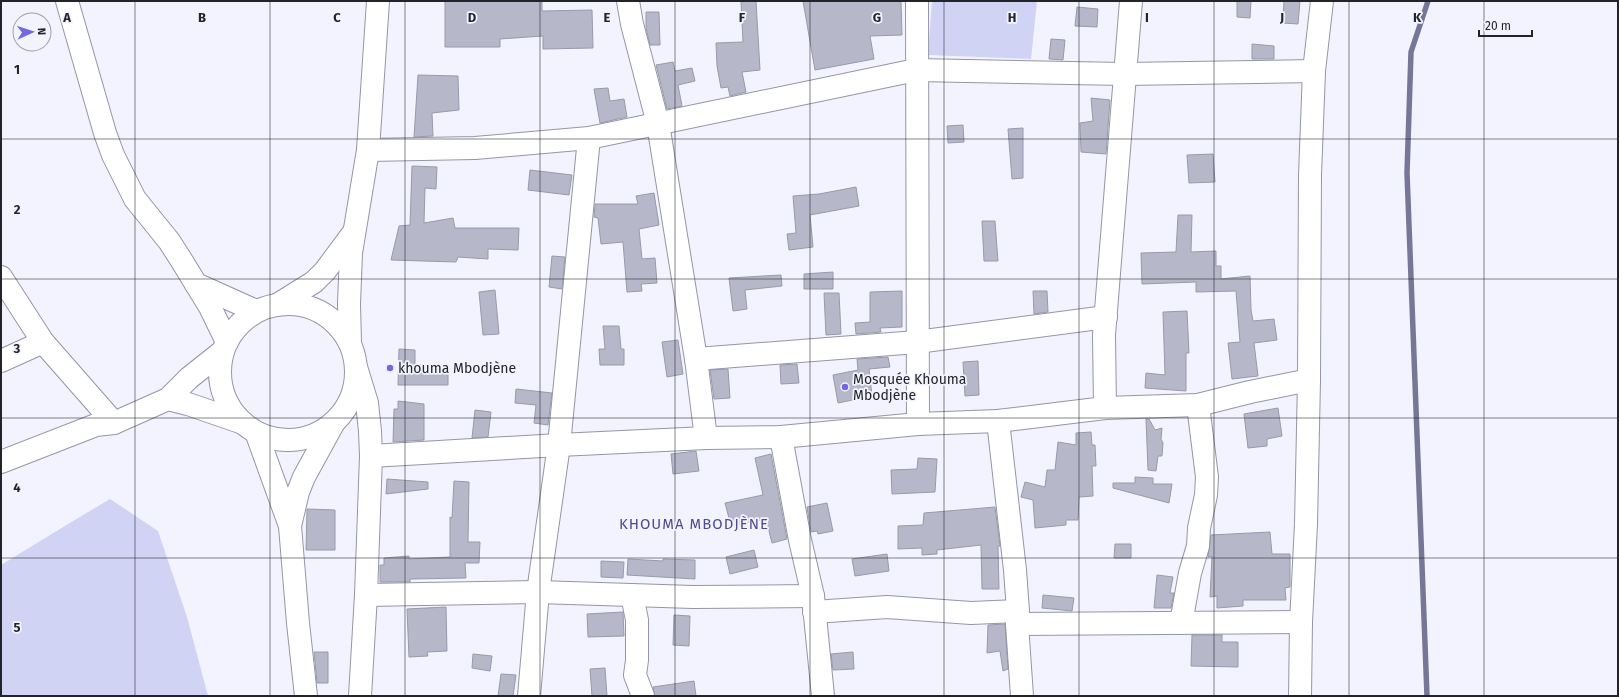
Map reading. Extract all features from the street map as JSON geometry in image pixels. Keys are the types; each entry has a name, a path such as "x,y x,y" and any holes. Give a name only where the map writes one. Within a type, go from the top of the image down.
{"street":[{"path":"67,1 105,133 113,155 135,199 169,241 196,284 225,346 220,371 223,390 230,408 250,428 290,526 306,696"},
{"path":"360,696 366,595 371,456 367,403 350,343 350,285 354,231 368,150 378,1"},
{"path":"628,1 632,24 658,124 696,359 706,438"},
{"path":"917,1 918,424"},
{"path":"1105,408 1104,336 1131,1"},
{"path":"1300,696 1301,622 1306,524 1309,380 1309,238 1314,71 1322,1"},
{"path":"368,150 475,148 589,138 916,70 1124,74 1314,71"},
{"path":"529,696 538,592 558,445 589,138"},
{"path":"1,462 96,425 114,423 168,400 225,346 239,324 256,311 277,304 314,282 325,271 354,231"},
{"path":"1,277 43,342 114,423"},
{"path":"196,284 256,311"},
{"path":"277,304 299,304 320,312 337,325 350,343"},
{"path":"696,359 917,342 1106,317"},
{"path":"1,361 43,342"},
{"path":"290,526 298,492 304,477 335,422 347,406 354,387 356,366"},
{"path":"371,456 706,438 781,437 918,424 998,421 1105,408 1198,405 1250,392 1309,380"},
{"path":"168,400 194,406 283,440 311,436 335,422"},
{"path":"1181,623 1190,573 1198,546 1199,528 1206,495 1207,477 1198,405"},
{"path":"998,421 1017,618 1022,696"},
{"path":"781,437 800,540 814,604 823,696"},
{"path":"366,595 538,592 758,598 814,604 887,607 1017,618 1181,623 1301,622"},
{"path":"632,595 637,620 637,660 635,675 643,696"}],"shaded area":[{"path":"932,1 1037,1 1031,59 928,55"},
{"path":"110,499 158,531 187,617 208,696 1,696 1,565"}],"building":[{"path":"445,1 542,1 542,11 592,10 593,48 543,49 543,36 500,39 500,47 445,47"},
{"path":"741,1 756,1 760,70 742,72 746,92 730,96 728,87 721,88 717,66 716,43 743,42"},
{"path":"803,1 901,1 902,35 870,36 874,59 815,70"},
{"path":"1237,1 1251,1 1250,18 1237,17"},
{"path":"1284,1 1300,1 1298,24 1283,23"},
{"path":"1077,7 1098,9 1097,27 1075,26"},
{"path":"646,12 659,12 660,45 650,45 646,28"},
{"path":"1051,39 1065,40 1063,60 1049,59"},
{"path":"1252,44 1274,46 1274,59 1252,59"},
{"path":"673,62 675,71 692,68 695,81 678,85 682,106 667,109 656,65"},
{"path":"418,75 458,76 459,110 432,113 433,136 414,137"},
{"path":"608,88 610,101 624,99 627,117 600,123 594,89"},
{"path":"1091,98 1110,100 1106,154 1081,152 1080,123 1093,121"},
{"path":"963,125 964,142 948,143 947,126"},
{"path":"1023,128 1023,178 1012,179 1008,129"},
{"path":"1213,154 1215,182 1189,183 1187,155"},
{"path":"412,166 437,167 436,189 425,188 424,223 453,218 455,228 519,228 518,250 488,249 488,259 458,257 456,262 391,260 399,226 410,225"},
{"path":"530,170 572,175 569,195 528,190"},
{"path":"856,187 859,206 810,215 813,247 789,250 787,234 796,233 793,196 819,194"},
{"path":"654,193 659,225 639,229 642,259 655,258 657,283 641,284 642,291 627,292 623,242 601,244 598,218 594,217 595,204 638,204 636,196"},
{"path":"1178,215 1192,215 1191,252 1216,251 1216,266 1221,266 1221,279 1250,276 1251,310 1253,321 1274,319 1277,340 1254,343 1258,376 1232,379 1228,343 1240,342 1236,291 1196,292 1196,282 1142,284 1141,253 1176,252"},
{"path":"982,221 995,221 998,261 984,261"},
{"path":"552,256 565,257 562,289 549,287"},
{"path":"833,272 833,289 804,289 804,274"},
{"path":"781,275 782,286 745,290 747,309 733,311 729,278"},
{"path":"495,290 499,334 483,335 479,292"},
{"path":"902,291 902,327 880,328 881,332 856,334 855,323 870,322 870,292"},
{"path":"1033,291 1047,291 1048,312 1034,314"},
{"path":"824,293 839,293 841,334 826,335"},
{"path":"1187,311 1189,353 1186,353 1186,391 1145,388 1146,373 1165,375 1163,312"},
{"path":"603,326 619,326 621,349 624,349 624,365 600,365 599,349 605,349"},
{"path":"678,340 683,374 667,377 662,342"},
{"path":"399,349 415,350 415,365 448,365 448,385 398,385"},
{"path":"888,357 890,367 869,369 872,396 838,403 833,375 858,370 857,359"},
{"path":"978,361 979,395 965,396 963,362"},
{"path":"797,364 799,383 781,384 780,365"},
{"path":"728,369 730,398 714,399 710,370"},
{"path":"516,389 552,393 548,425 534,423 536,405 515,403"},
{"path":"398,401 424,404 424,440 393,442 394,409 398,409"},
{"path":"1278,408 1282,436 1267,439 1267,446 1248,448 1244,414"},
{"path":"475,410 491,412 488,437 472,438"},
{"path":"1146,419 1149,419 1155,430 1162,428 1162,456 1158,456 1156,471 1148,470"},
{"path":"1091,432 1092,445 1095,445 1096,466 1092,466 1093,496 1079,497 1078,520 1066,520 1066,525 1035,528 1033,500 1021,497 1025,482 1045,487 1047,470 1055,470 1058,442 1076,445 1076,433"},
{"path":"696,451 699,471 673,474 671,454"},
{"path":"771,454 787,539 772,543 766,519 731,526 725,503 763,495 755,458"},
{"path":"918,458 937,459 935,492 892,494 891,470 917,469"},
{"path":"1135,477 1153,478 1153,484 1172,484 1169,503 1113,488 1113,483 1135,483"},
{"path":"387,479 428,482 428,489 386,494"},
{"path":"454,481 469,482 468,542 480,542 479,563 465,563 466,578 410,579 410,582 380,582 380,565 384,565 384,558 409,556 409,559 450,557 450,517 452,518"},
{"path":"827,503 833,531 818,534 817,531 811,532 807,507"},
{"path":"995,507 1000,546 998,546 999,589 982,589 981,545 937,550 937,554 922,555 922,548 898,549 898,526 923,525 924,513"},
{"path":"307,509 335,510 335,550 306,550"},
{"path":"1270,532 1272,554 1290,554 1290,587 1285,588 1286,600 1243,600 1243,606 1217,608 1217,596 1210,597 1212,556 1208,557 1211,535"},
{"path":"1115,544 1131,544 1131,558 1114,558"},
{"path":"754,550 758,567 730,574 726,557"},
{"path":"887,554 889,571 855,576 852,559"},
{"path":"628,559 663,561 663,559 695,560 695,579 627,575"},
{"path":"601,561 624,562 623,578 601,577"},
{"path":"1157,575 1173,577 1170,593 1174,593 1171,608 1154,608"},
{"path":"1043,595 1074,598 1072,611 1042,608"},
{"path":"446,607 447,651 427,652 428,656 409,657 407,609"},
{"path":"623,612 624,636 588,637 587,614"},
{"path":"674,615 690,616 689,646 673,645"},
{"path":"1005,624 1008,669 1003,671 1000,651 987,653 988,625"},
{"path":"1192,635 1222,635 1222,642 1238,642 1238,667 1191,666"},
{"path":"314,652 328,652 328,683 317,683"},
{"path":"853,652 854,669 833,670 831,654"},
{"path":"473,654 492,656 490,671 472,668"},
{"path":"605,668 607,696 592,696 590,669"},
{"path":"501,674 516,675 513,696 498,696"},
{"path":"694,681 696,696 655,696 653,687"}],"waterway":[{"path":"1427,696 1407,173 1411,52 1428,1"}],"place":[{"name":"khouma Mbodjène","path":"390,368"},
{"name":"Mosquée Khouma Mbodjène","path":"845,387"}],"district":[{"name":"KHOUMA MBODJÈNE","path":"694,524"}]}
